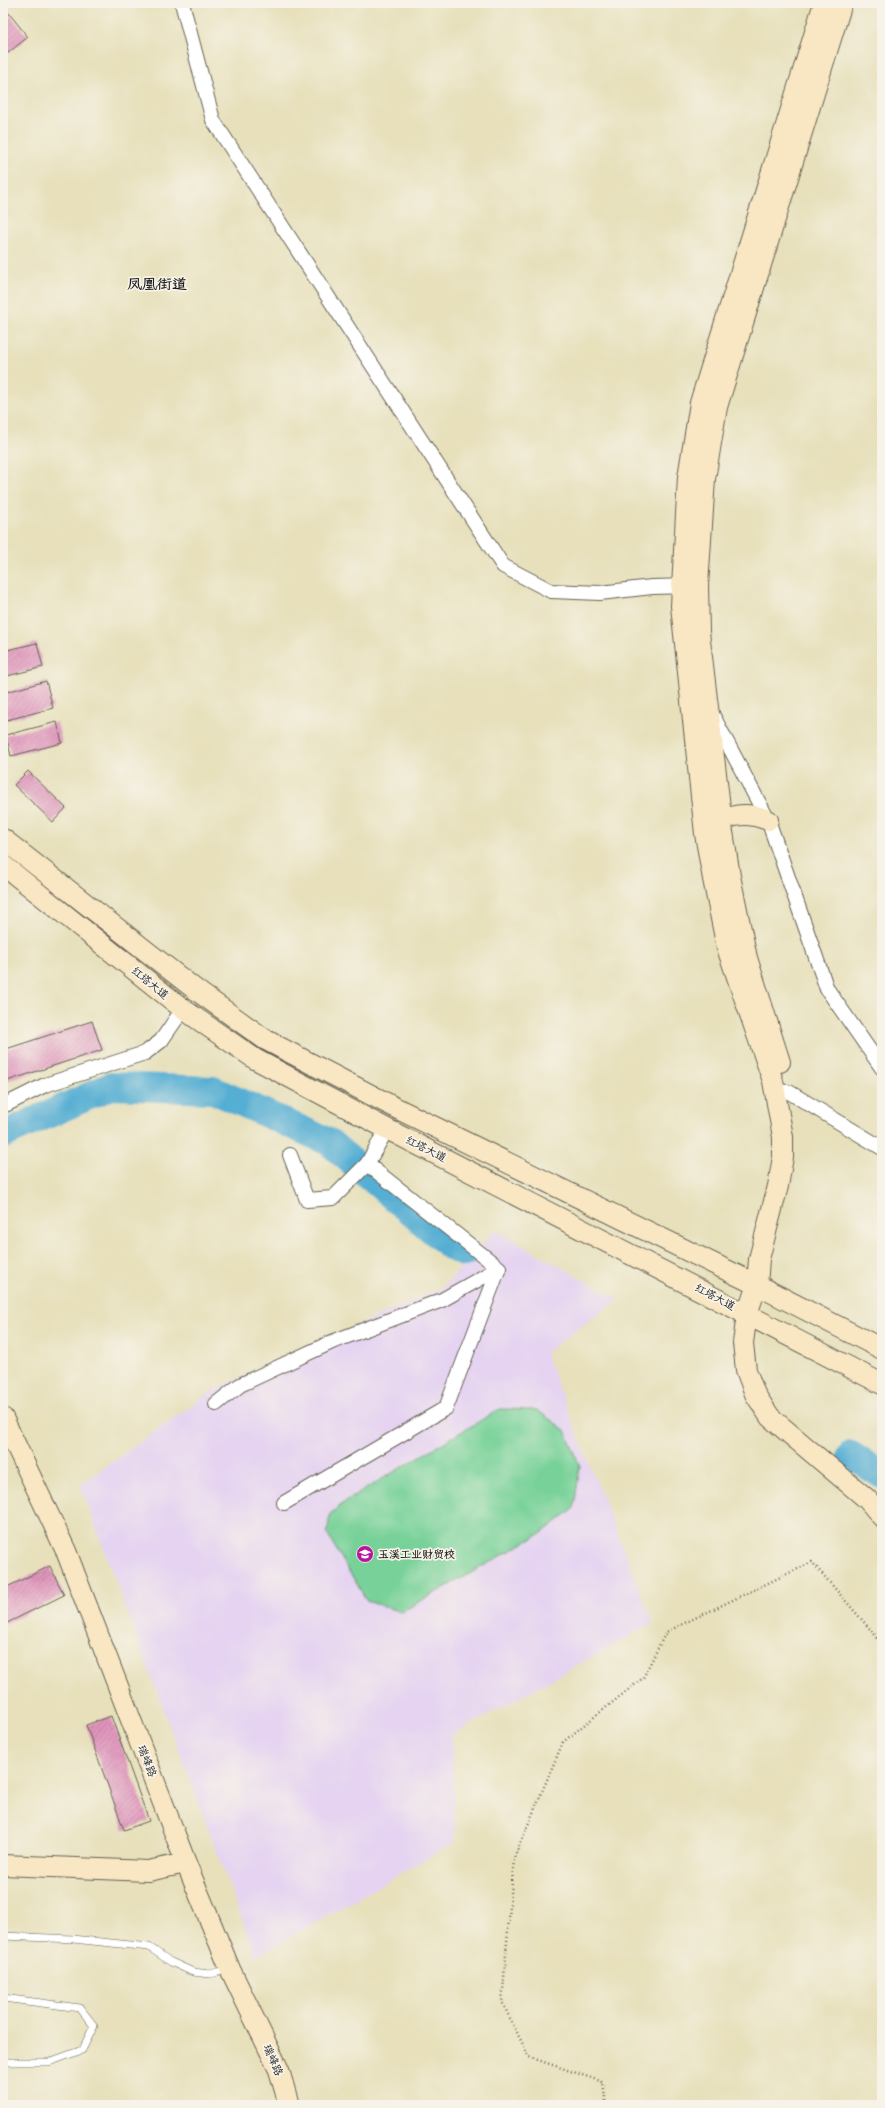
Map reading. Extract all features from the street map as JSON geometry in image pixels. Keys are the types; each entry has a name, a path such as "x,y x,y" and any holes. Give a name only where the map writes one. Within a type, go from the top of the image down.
{"street":[{"path":"182,3 213,120 503,566 551,591 600,593 652,587 690,586"},
{"path":"824,3 700,403 688,477 690,586 699,632 710,710 722,821 730,876 747,958 795,1147 792,1179 772,1263 757,1285 747,1314 744,1343 746,1370 755,1394 770,1417 867,1499 882,1517"},
{"path":"842,3 717,407 690,586 681,606 705,834 727,948 782,1092 882,1148"},
{"path":"710,710 768,820 827,989 882,1068"},
{"path":"705,834 722,821 740,815 759,817 768,820"},
{"name":"红塔大道","path":"3,839 190,985 266,1040 396,1108 757,1285 882,1349"},
{"name":"红塔大道","path":"3,864 183,1009 255,1059 387,1129 882,1384"},
{"path":"3,1106 45,1085 145,1052 161,1041 183,1009"},
{"path":"290,1155 307,1200 333,1198 366,1166 387,1129"},
{"path":"366,1166 499,1268"},
{"path":"216,1404 240,1385 332,1342 442,1300 499,1268"},
{"path":"284,1503 446,1408 499,1268"},
{"name":"瑞峰路","path":"3,1418 66,1552 186,1863 230,1969 279,2070 289,2105"},
{"path":"3,1865 148,1871 186,1863"}],"lane":[{"path":"3,1936 74,1939 149,1947 172,1962 193,1972 210,1974 230,1969"},
{"path":"3,1998 80,2008 94,2026 82,2050 49,2062 3,2062"}],"path":[{"path":"606,2105 603,2082 529,2057 502,2002 514,1858 563,1742 643,1678 666,1632 812,1562 882,1643"}],"shaded area":[{"name":"玉溪工业财贸校","path":"495,1230 618,1299 545,1353 653,1623 452,1735 455,1842 256,1957 80,1485 213,1390 443,1287"}],"green space":[{"path":"500,1409 537,1410 565,1430 580,1466 574,1508 542,1533 401,1612 367,1601 327,1534 330,1514 350,1498"}],"building":[{"path":"7,11 28,37 3,57 3,15"},
{"path":"37,643 43,667 3,677 3,651"},
{"path":"46,681 53,708 3,721 3,693"},
{"path":"57,722 62,743 11,756 6,735"},
{"path":"28,771 66,808 53,822 14,785"},
{"path":"92,1021 102,1050 7,1081 3,1068 3,1050"},
{"path":"50,1566 64,1595 3,1625 3,1589"},
{"path":"111,1716 149,1821 124,1830 86,1725"}],"waterway":[{"path":"3,1135 111,1086 213,1090 329,1142 453,1248 464,1253"},
{"path":"851,1455 882,1475"}],"place":[{"name":"玉溪工业财贸校","path":"365,1554"}],"district":[{"name":"凤凰街道","path":"157,284"}]}
